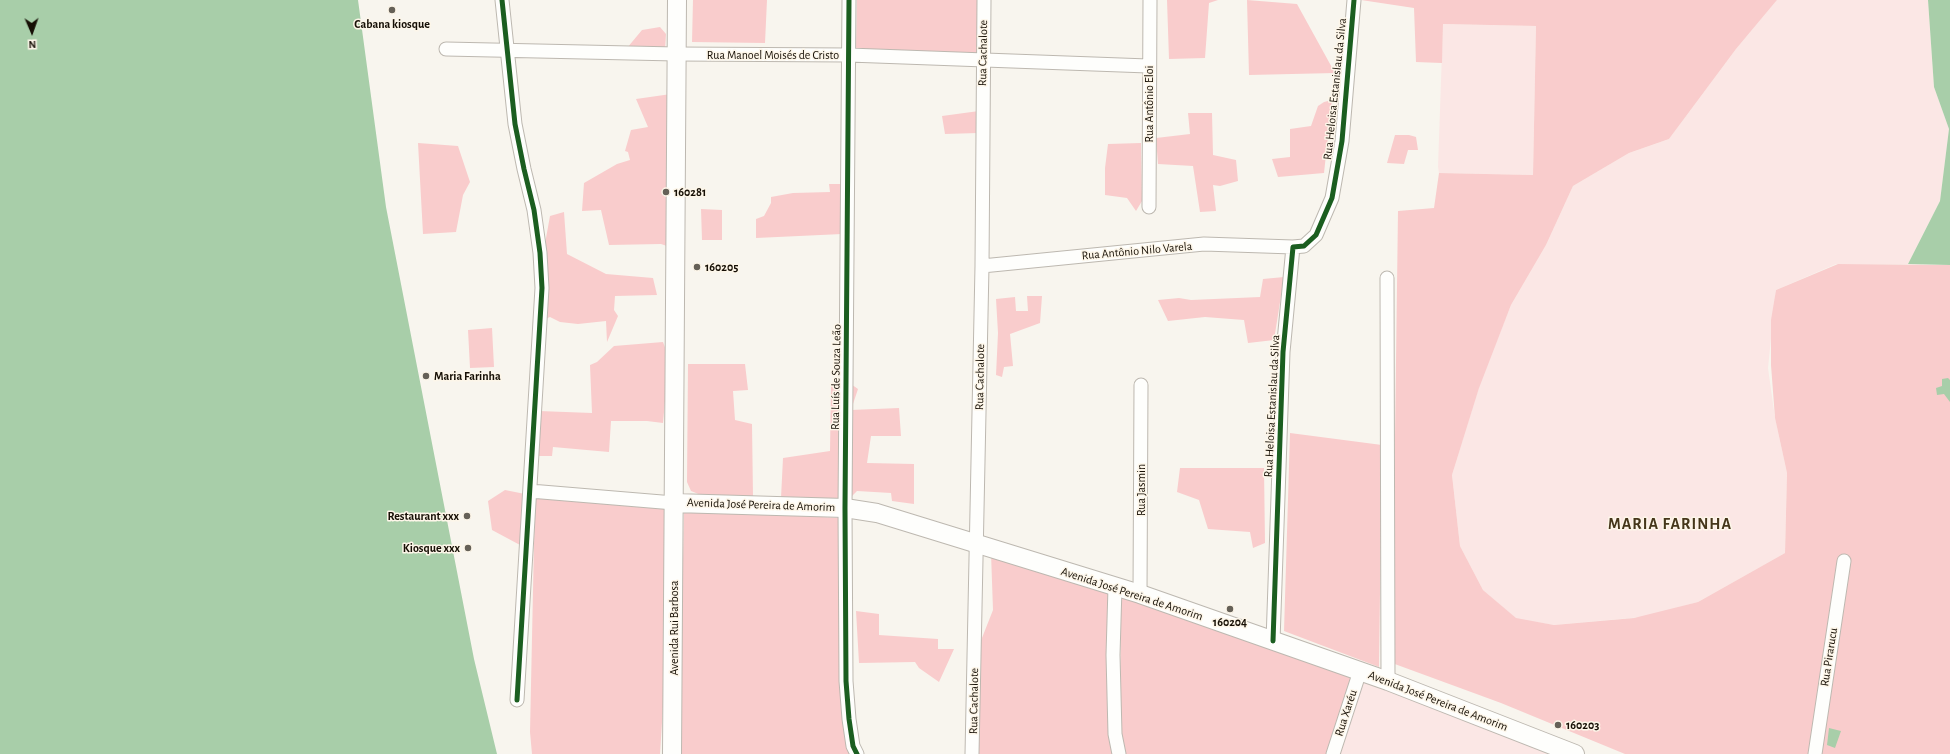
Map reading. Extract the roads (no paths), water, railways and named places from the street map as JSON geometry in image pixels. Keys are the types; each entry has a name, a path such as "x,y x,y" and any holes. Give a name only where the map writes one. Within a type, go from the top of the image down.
{"main road":[{"name":"Avenida Rui Barbosa","path":"672,754 677,0"},
{"name":"Avenida José Pereira de Amorim","path":"674,503 844,508 877,513 1140,594 1388,681 1575,754"}],"street":[{"path":"502,0 506,50 515,124 534,210 540,253 542,288 517,700"},
{"name":"Rua Luís de Souza Leão","path":"849,0 844,508 846,681 853,746 857,754"},
{"name":"Rua Cachalote","path":"972,754 982,266 984,0"},
{"name":"Rua Antônio Eloi","path":"1149,207 1148,66 1150,0"},
{"name":"Rua Heloisa Estanislau da Silva","path":"1273,641 1283,352 1293,247 1304,246 1316,235 1332,198 1342,141 1354,0"},
{"name":"Rua Manoel Moisés de Cristo","path":"446,49 676,54 849,55 1148,66"},
{"name":"Rua Antônio Nilo Varela","path":"982,266 1204,244 1293,247"},
{"path":"1387,278 1388,681"},
{"name":"Rua Jasmin","path":"1140,594 1141,385"},
{"path":"530,491 674,503"},
{"name":"Rua Pirarucu","path":"1815,754 1844,561"},
{"path":"1116,587 1113,655 1115,734 1119,754"},
{"name":"Rua Xaréu","path":"1333,754 1360,671"}],"place":[{"name":"Cabana kiosque","path":"392,10"},
{"name":"160281","path":"666,192"},
{"name":"160205","path":"697,267"},
{"name":"Maria Farinha","path":"426,376"},
{"name":"Restaurant xxx","path":"467,516"},
{"name":"Kiosque xxx","path":"468,548"},
{"name":"160204","path":"1230,609"},
{"name":"160203","path":"1558,725"}],"district":[{"name":"MARIA FARINHA","path":"1670,524"}]}
